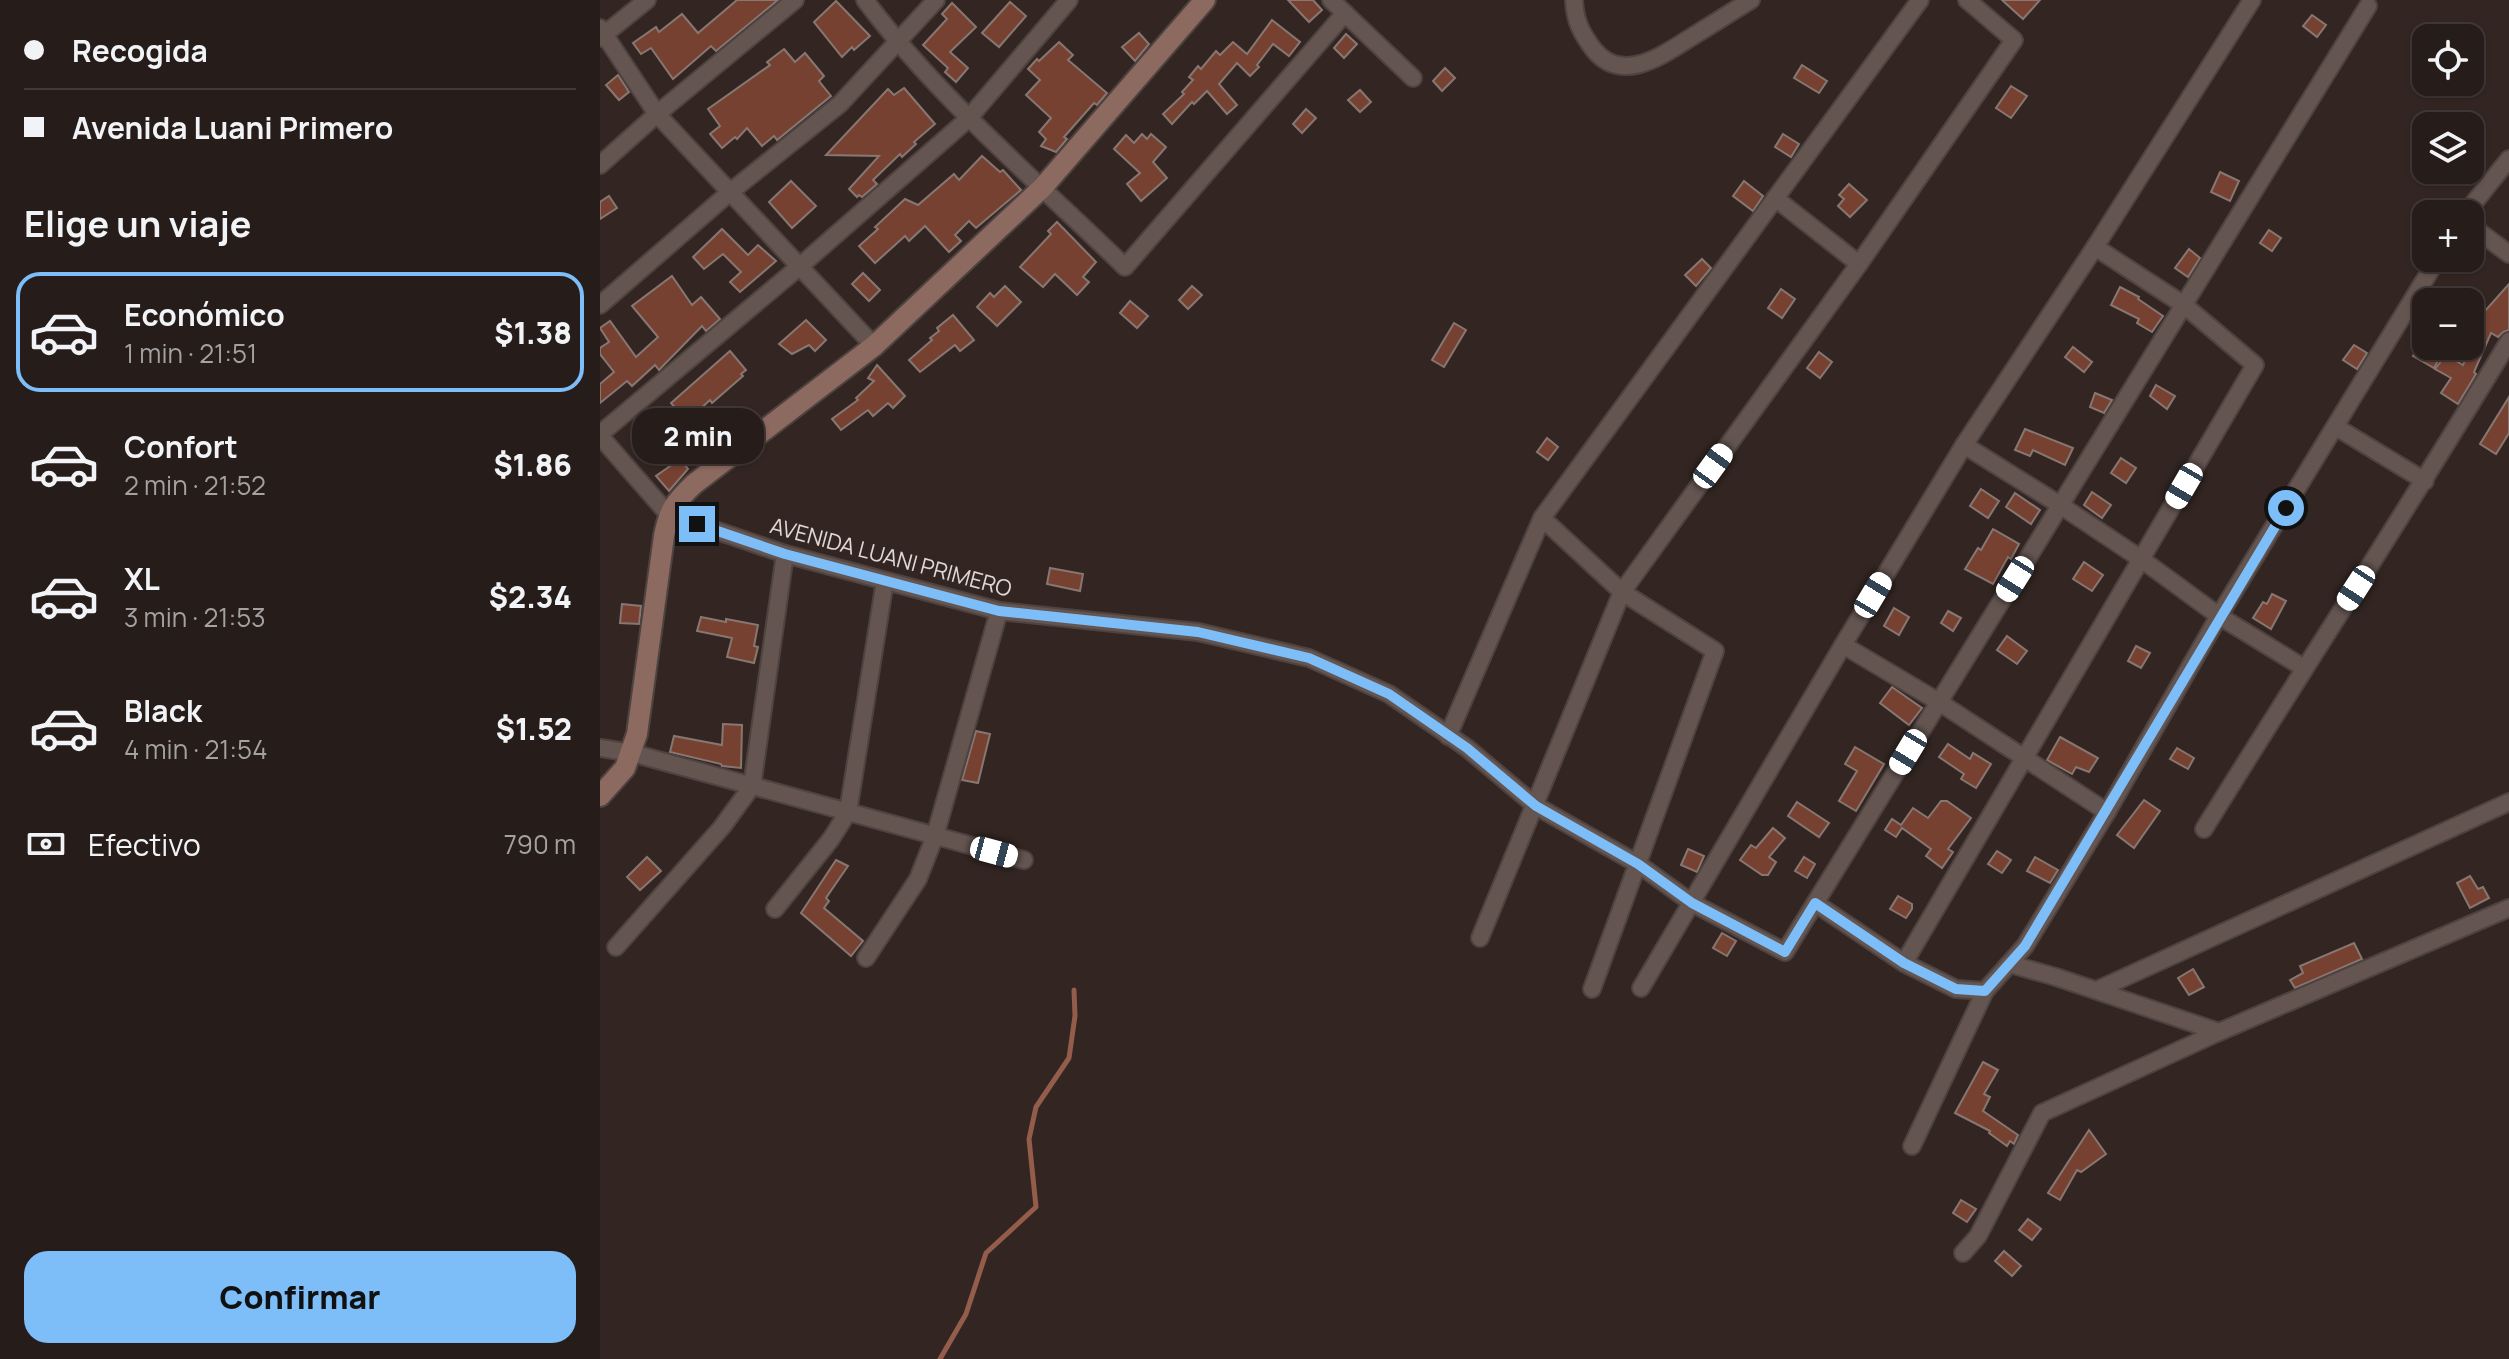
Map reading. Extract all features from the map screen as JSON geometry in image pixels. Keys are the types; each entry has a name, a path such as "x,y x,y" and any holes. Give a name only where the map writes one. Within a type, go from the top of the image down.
{"street":[{"path":"647,0 601,34 657,114 874,346"},
{"path":"600,165 795,0"},
{"path":"865,0 897,42 968,119 1125,267 1345,13"},
{"path":"600,305 729,193 840,104 936,0"},
{"path":"668,514 600,435 968,119 1069,0"},
{"path":"600,796 625,768 632,753 642,713 668,514 678,499 874,346 1043,187 1205,0"},
{"path":"1331,0 1413,78"},
{"path":"1574,0 1575,22 1587,42 1600,58 1620,66 1640,65 1662,56 1751,0"},
{"path":"1448,736 1542,518 1920,0"},
{"path":"1480,938 1622,592 1859,264 2014,40 1967,0"},
{"path":"1641,988 1964,445 2252,0"},
{"path":"1985,991 1956,989 1904,963 1815,903 2368,6"},
{"path":"2476,200 2509,159"},
{"path":"1775,198 1859,264"},
{"path":"2484,235 2509,254"},
{"path":"1904,963 2255,365 2184,305 2095,247"},
{"path":"1912,1146 1985,991 2025,946 2107,812 2219,616 2430,272"},
{"path":"2204,829 2425,481 2509,341"},
{"path":"2336,427 2425,481"},
{"path":"1964,445 2141,559 2219,616 2304,668"},
{"name":"AVENIDA LUANI PRIMERO","path":"668,514 785,554 999,611 1198,632 1309,658 1389,694 1467,748 1536,806 1638,864 1692,903 1785,952 1815,903"},
{"path":"1542,518 1622,592 1715,651 1592,989"},
{"path":"616,947 722,827 752,786 785,554"},
{"path":"775,909 831,839 848,812 885,581"},
{"path":"866,958 918,879 935,836 999,611"},
{"path":"1843,645 1939,702 2107,812"},
{"path":"600,748 632,753 1024,860"},
{"path":"2097,990 2509,802"},
{"path":"1963,1253 1978,1236 2042,1113 2219,1032 2509,908"},
{"path":"2010,964 2219,1032"}],"building":[{"path":"737,0 778,0 716,51 711,46 673,79 651,48 641,54 633,43 656,27 659,32 682,14 698,33"},
{"path":"1288,0 1313,0 1322,10 1309,22"},
{"path":"2002,0 2040,0 2023,19"},
{"path":"836,1 870,36 842,57 814,22"},
{"path":"1010,2 1026,16 999,47 982,33"},
{"path":"952,3 976,27 950,52 968,68 956,82 945,72 948,68 923,45 947,19 942,14"},
{"path":"2312,15 2326,25 2317,37 2303,26"},
{"path":"1272,20 1300,42 1289,56 1273,44 1250,76 1237,63 1219,84 1237,105 1227,114 1207,91 1172,124 1163,114 1184,94 1182,92 1193,80 1189,77 1198,66 1201,69 1216,51 1220,55 1233,42 1247,54"},
{"path":"1139,33 1149,44 1135,61 1122,47"},
{"path":"1346,34 1357,44 1344,58 1334,48"},
{"path":"1059,42 1073,55 1068,60 1107,93 1064,137 1067,139 1056,152 1041,146 1046,139 1039,132 1051,118 1026,95 1040,80 1028,69"},
{"path":"784,49 795,62 805,53 824,76 819,81 831,96 777,140 774,136 762,146 747,128 722,148 710,134 720,126 708,109 770,65 767,62"},
{"path":"1802,65 1827,81 1819,93 1794,78"},
{"path":"1445,68 1455,78 1442,91 1433,81"},
{"path":"618,75 629,92 619,100 606,85"},
{"path":"2011,86 2027,96 2011,118 1996,108"},
{"path":"904,88 935,124 873,180 877,184 862,197 857,197 849,189 879,156 826,155 888,89 894,95"},
{"path":"1360,90 1371,102 1360,112 1348,100"},
{"path":"1306,109 1316,118 1302,133 1293,124"},
{"path":"1142,134 1147,139 1151,134 1166,147 1153,162 1167,178 1141,201 1127,184 1140,173 1114,149 1126,135 1134,143"},
{"path":"1783,134 1799,144 1791,157 1775,147"},
{"path":"982,156 1000,172 1003,170 1021,190 976,228 969,221 955,235 961,241 949,252 925,226 909,241 905,236 875,263 859,246 905,199 918,205 954,174 959,180"},
{"path":"2220,172 2239,181 2230,201 2211,192"},
{"path":"791,181 816,206 792,228 769,202"},
{"path":"1744,181 1763,196 1753,211 1733,196"},
{"path":"1849,184 1867,200 1850,217 1838,206 1844,199 1839,195"},
{"path":"609,196 617,208 600,219 600,202"},
{"path":"1057,222 1096,262 1083,277 1089,282 1077,295 1055,274 1043,287 1020,267 1051,234 1048,231"},
{"path":"722,229 748,255 758,245 776,261 740,292 730,282 741,272 723,254 704,269 693,257"},
{"path":"2269,230 2281,238 2272,251 2260,243"},
{"path":"2189,249 2200,258 2188,277 2175,268"},
{"path":"1702,259 1711,268 1696,286 1685,275"},
{"path":"863,273 880,290 869,301 852,284"},
{"path":"672,276 692,305 701,297 720,319 706,331 702,326 659,370 655,365 632,386 627,381 600,403 600,384 614,372 600,354 600,348 609,342 600,328 610,321 636,357 658,337 632,306"},
{"path":"2509,284 2509,330 2498,337 2491,333 2484,349 2484,312"},
{"path":"1005,286 1021,302 997,326 977,307 990,293 994,297"},
{"path":"1192,286 1202,295 1188,309 1179,300"},
{"path":"2120,287 2163,316 2152,332 2137,323 2139,319 2111,305"},
{"path":"1781,289 1795,299 1782,318 1768,308"},
{"path":"1130,301 1148,316 1137,328 1120,313"},
{"path":"953,315 974,340 960,351 955,345 920,372 909,360 932,340 930,338 939,331 937,328"},
{"path":"806,320 826,340 815,351 809,345 792,354 779,344"},
{"path":"1454,323 1466,330 1444,367 1432,360"},
{"path":"2354,345 2367,353 2357,369 2343,360"},
{"path":"2073,347 2092,362 2084,372 2065,357"},
{"path":"730,351 746,370 741,374 743,376 687,421 671,403"},
{"path":"1819,352 1832,362 1820,378 1807,368"},
{"path":"2420,360 2438,360 2434,368"},
{"path":"2442,360 2454,360 2463,365 2465,360 2479,360 2476,374 2458,404 2441,393 2451,378 2435,369"},
{"path":"877,365 905,396 893,408 888,403 873,416 868,410 841,430 832,419 858,400 856,398 874,381 868,378"},
{"path":"2156,385 2175,396 2167,409 2150,396"},
{"path":"2095,393 2112,400 2104,413 2090,407"},
{"path":"2509,397 2509,433 2496,454 2480,444"},
{"path":"647,419 660,433 650,443 637,429"},
{"path":"2025,429 2073,448 2065,465 2033,450 2030,456 2015,450"},
{"path":"1547,438 1558,447 1548,460 1537,452"},
{"path":"2121,458 2136,468 2126,483 2111,473"},
{"path":"680,459 688,469 669,491 656,476"},
{"path":"1981,489 1999,501 1988,518 1970,506"},
{"path":"2092,492 2111,505 2102,518 2084,505"},
{"path":"2015,493 2040,510 2031,524 2006,507"},
{"path":"1993,529 2019,544 1993,584 1965,569"},
{"path":"2084,562 2103,575 2092,591 2073,579"},
{"path":"1050,568 1083,574 1080,591 1047,584"},
{"path":"2272,594 2286,601 2271,629 2253,618"},
{"path":"622,604 641,606 639,624 620,623"},
{"path":"1894,608 1909,617 1899,635 1884,626"},
{"path":"1948,611 1961,618 1953,631 1941,623"},
{"path":"701,617 758,625 754,663 727,657 732,638 697,631"},
{"path":"2007,636 2027,651 2017,664 1997,650"},
{"path":"2136,646 2150,653 2141,668 2128,661"},
{"path":"1892,687 1922,708 1909,725 1880,703"},
{"path":"723,724 742,725 741,768 670,752 674,736 722,745"},
{"path":"976,731 990,734 978,783 962,780"},
{"path":"2060,737 2098,758 2089,772 2076,767 2072,774 2047,760"},
{"path":"1948,744 1970,759 1973,753 1991,764 1976,788 1961,779 1964,774 1939,757"},
{"path":"1855,747 1884,764 1856,811 1839,801 1857,771 1845,764"},
{"path":"2177,748 2194,758 2188,769 2170,759"},
{"path":"2144,800 2160,811 2134,848 2117,835"},
{"path":"1941,801 1947,801 1971,818 1948,849 1953,852 1942,868 1926,856 1931,849 1902,828 1896,837 1885,830 1892,819 1901,825 1913,808 1928,818"},
{"path":"1797,802 1829,823 1819,837 1788,816"},
{"path":"1773,828 1785,838 1769,857 1776,862 1768,875 1762,875 1740,860 1751,845 1756,848"},
{"path":"1688,849 1704,856 1697,872 1681,865"},
{"path":"1997,851 2011,860 2002,873 1988,864"},
{"path":"647,857 661,871 640,890 627,877"},
{"path":"1804,857 1815,864 1807,878 1795,871"},
{"path":"2035,857 2058,870 2050,883 2027,871"},
{"path":"836,860 848,866 826,898 829,901 824,908 863,941 851,956 801,913"},
{"path":"2470,876 2478,889 2483,887 2489,898 2470,908 2457,883"},
{"path":"1898,896 1912,904 1906,918 1890,909"},
{"path":"1722,933 1736,941 1727,956 1713,948"},
{"path":"2354,943 2362,959 2295,988 2290,980 2303,973 2300,966"},
{"path":"2193,969 2204,987 2189,995 2178,978"},
{"path":"1983,1062 1998,1070 1984,1094 1990,1097 1983,1111 2018,1135 2014,1144 2010,1141 2007,1146 1990,1131 1955,1113"},
{"path":"2089,1130 2106,1154 2081,1172 2077,1170 2060,1200 2048,1193"},
{"path":"1961,1200 1976,1209 1967,1222 1953,1213"},
{"path":"2028,1219 2041,1229 2032,1240 2019,1230"},
{"path":"2004,1251 2021,1266 2012,1276 1995,1261"}],"waterway":[{"path":"940,1359 966,1314 986,1253 1036,1207 1029,1139 1036,1107 1069,1058 1075,1016 1074,990"}],"route":[{"path":"697,524 785,554 999,611 1198,632 1309,658 1389,694 1467,748 1536,806 1638,864 1692,903 1785,952 1815,903 1904,963 1956,989 1985,991 2025,946 2286,508"}]}
